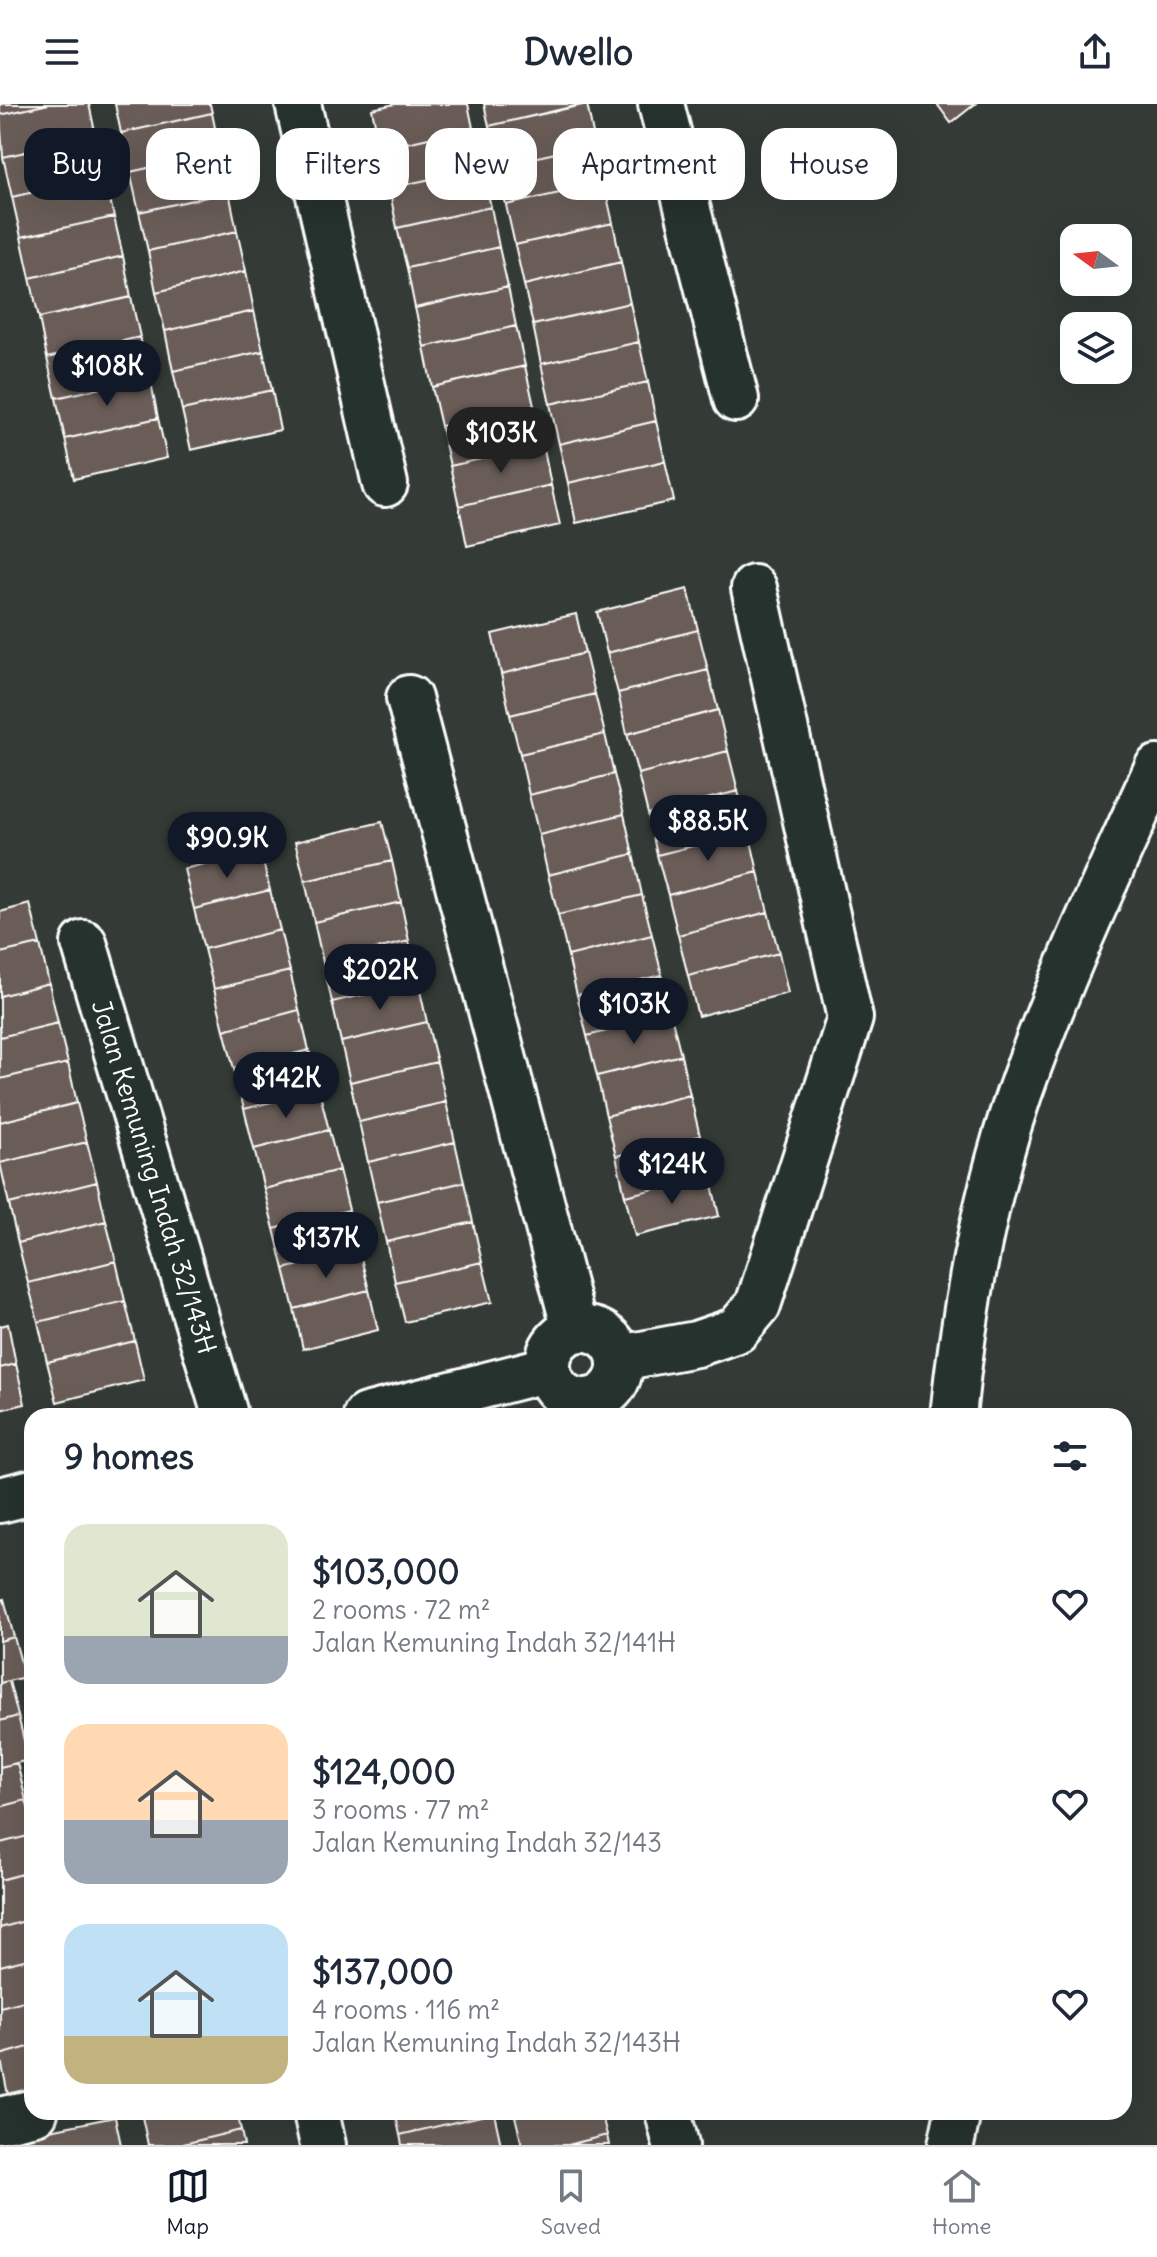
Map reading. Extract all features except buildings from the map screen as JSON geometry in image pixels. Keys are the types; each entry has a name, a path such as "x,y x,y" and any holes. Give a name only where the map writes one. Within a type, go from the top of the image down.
{"main road":[{"path":"298,104 385,484"},
{"path":"661,104 736,399"},
{"path":"620,1358 696,1344 737,1330 758,1305 850,1018 754,588"},
{"path":"409,698 575,1330"},
{"path":"954,1408 965,1312 989,1200 1019,1095 1080,936 1157,768"},
{"name":"Jalan Kemuning Indah 32/143H","path":"84,943 226,1408"},
{"path":"587,1328 608,1337 616,1346 620,1358 621,1369 612,1389 594,1408 569,1398 551,1381 548,1369 552,1349 565,1334 575,1330 587,1328"},
{"path":"397,1408 548,1369"},
{"path":"0,1500 24,1494"},
{"path":"0,2120 24,2115"},
{"path":"318,2120 323,2145"},
{"path":"670,2120 676,2145"},
{"path":"951,2145 956,2120"}]}
